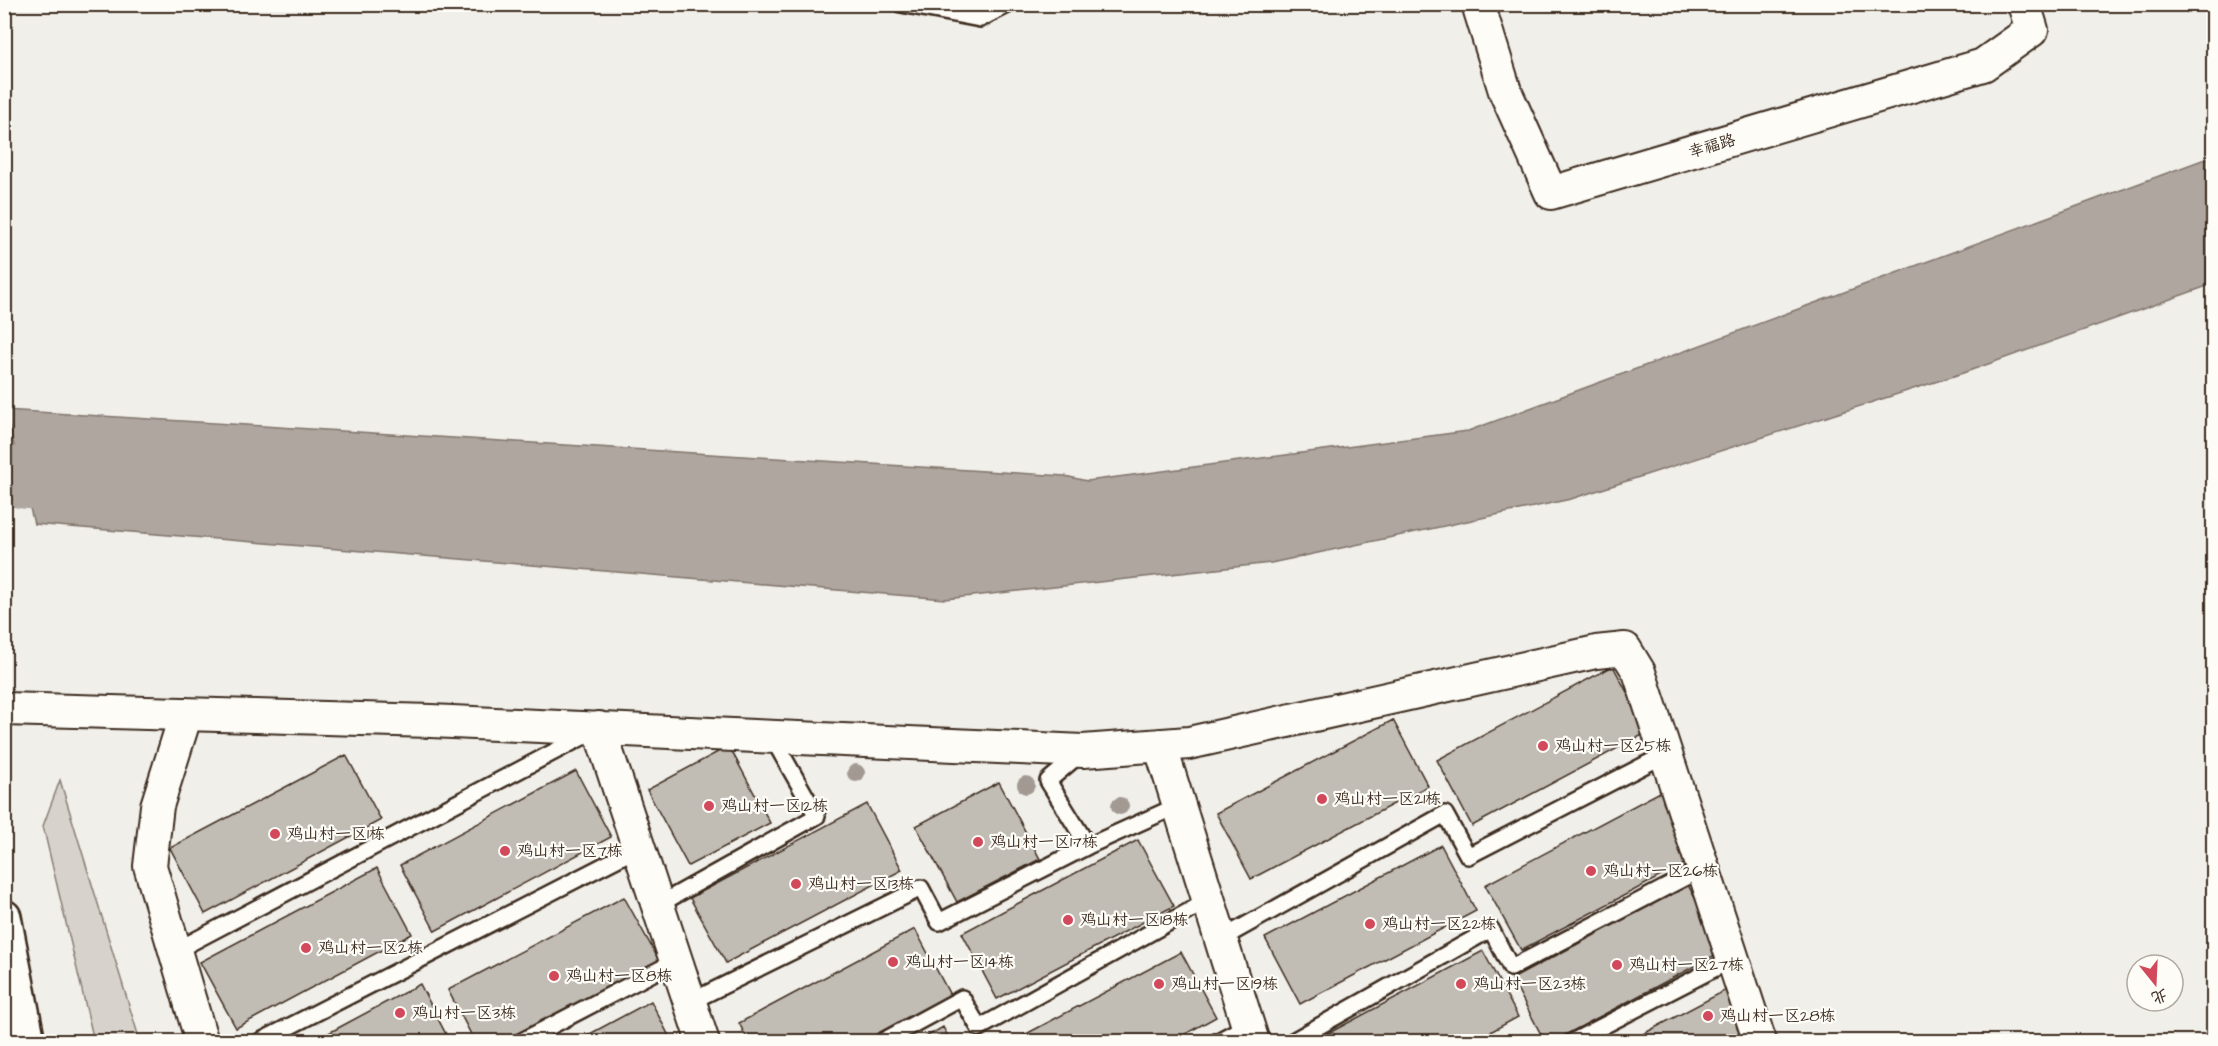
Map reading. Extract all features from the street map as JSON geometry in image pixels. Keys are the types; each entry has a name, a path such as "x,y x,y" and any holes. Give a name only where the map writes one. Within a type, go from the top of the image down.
{"main road":[{"path":"4,917 28,1041"}],"street":[{"name":"幸福路","path":"1478,4 1505,91 1551,193 1983,65 2032,30 2024,4"},
{"path":"4,709 431,720 1083,752 1189,743 1596,652 1625,649 1639,672 1760,1041"},
{"path":"186,714 157,806 150,867 202,1041"},
{"path":"598,728 703,1041"},
{"path":"1160,745 1251,1033"}],"lane":[{"path":"902,4 980,19 1009,4"},
{"path":"175,951 598,728"},
{"path":"658,905 817,816 772,737"},
{"path":"1083,752 1048,781 1088,846"},
{"path":"1221,939 1445,814 1468,856 1666,754"},
{"path":"690,1002 921,888 939,922 1088,846 1179,805"},
{"path":"259,1041 638,848"},
{"path":"1291,1041 1491,929 1511,968 1703,868"},
{"path":"880,1041 962,998 979,1028 1209,900"},
{"path":"1572,1041 1733,959"},
{"path":"520,1041 676,961"},
{"path":"1216,1041 1251,1033"}],"shaded area":[{"path":"2213,156 2213,284 1963,373 1571,499 1271,563 945,599 34,524 5,410 1065,476 1087,481 1468,431"},
{"path":"60,780 140,1041 94,1041 43,826"}],"building":[{"name":"鸡山村一区25栋","path":"1613,666 1648,732 1472,826 1437,760"},
{"name":"鸡山村一区21栋","path":"1393,720 1428,786 1251,879 1216,813"},
{"name":"鸡山村一区12栋","path":"729,746 770,823 688,866 647,790"},
{"name":"鸡山村一区1栋","path":"346,755 381,820 205,914 170,848"},
{"name":"鸡山村一区7栋","path":"576,771 611,837 435,931 400,865"},
{"name":"鸡山村一区17栋","path":"999,782 1040,859 957,902 916,826"},
{"name":"鸡山村一区26栋","path":"1662,791 1697,857 1521,950 1485,885"},
{"name":"鸡山村一区13栋","path":"867,804 902,870 726,963 690,898"},
{"name":"鸡山村一区18栋","path":"1138,840 1174,906 997,999 962,933"},
{"name":"鸡山村一区22栋","path":"1441,845 1476,911 1300,1004 1265,938"},
{"name":"鸡山村一区2栋","path":"377,868 412,934 236,1028 200,962"},
{"name":"鸡山村一区27栋","path":"1688,885 1723,951 1552,1042 1545,1042 1512,979"},
{"name":"鸡山村一区8栋","path":"624,897 660,962 511,1042 475,1042 448,990"},
{"name":"鸡山村一区14栋","path":"915,929 950,995 862,1042 749,1042 739,1023"},
{"name":"鸡山村一区23栋","path":"1483,951 1518,1017 1472,1042 1312,1042"},
{"name":"鸡山村一区19栋","path":"1181,952 1216,1017 1171,1042 1011,1042"},
{"name":"鸡山村一区3栋","path":"420,984 450,1042 312,1042"},
{"name":"鸡山村一区28栋","path":"1726,990 1753,1042 1628,1042"},
{"path":"651,1001 672,1042 575,1042"},
{"path":"943,1027 951,1042 917,1042"}],"waterway":[{"path":"4,475 27,479 104,481"}],"place":[{"name":"鸡山村一区25栋","path":"1543,746"},
{"name":"鸡山村一区21栋","path":"1322,799"},
{"name":"鸡山村一区12栋","path":"709,806"},
{"name":"鸡山村一区1栋","path":"275,834"},
{"name":"鸡山村一区17栋","path":"978,842"},
{"name":"鸡山村一区7栋","path":"505,851"},
{"name":"鸡山村一区26栋","path":"1591,871"},
{"name":"鸡山村一区13栋","path":"796,884"},
{"name":"鸡山村一区18栋","path":"1068,920"},
{"name":"鸡山村一区22栋","path":"1370,924"},
{"name":"鸡山村一区2栋","path":"306,948"},
{"name":"鸡山村一区14栋","path":"893,962"},
{"name":"鸡山村一区27栋","path":"1617,965"},
{"name":"鸡山村一区8栋","path":"554,976"},
{"name":"鸡山村一区19栋","path":"1159,984"},
{"name":"鸡山村一区23栋","path":"1461,984"},
{"name":"鸡山村一区3栋","path":"400,1013"},
{"name":"鸡山村一区28栋","path":"1708,1016"}]}
